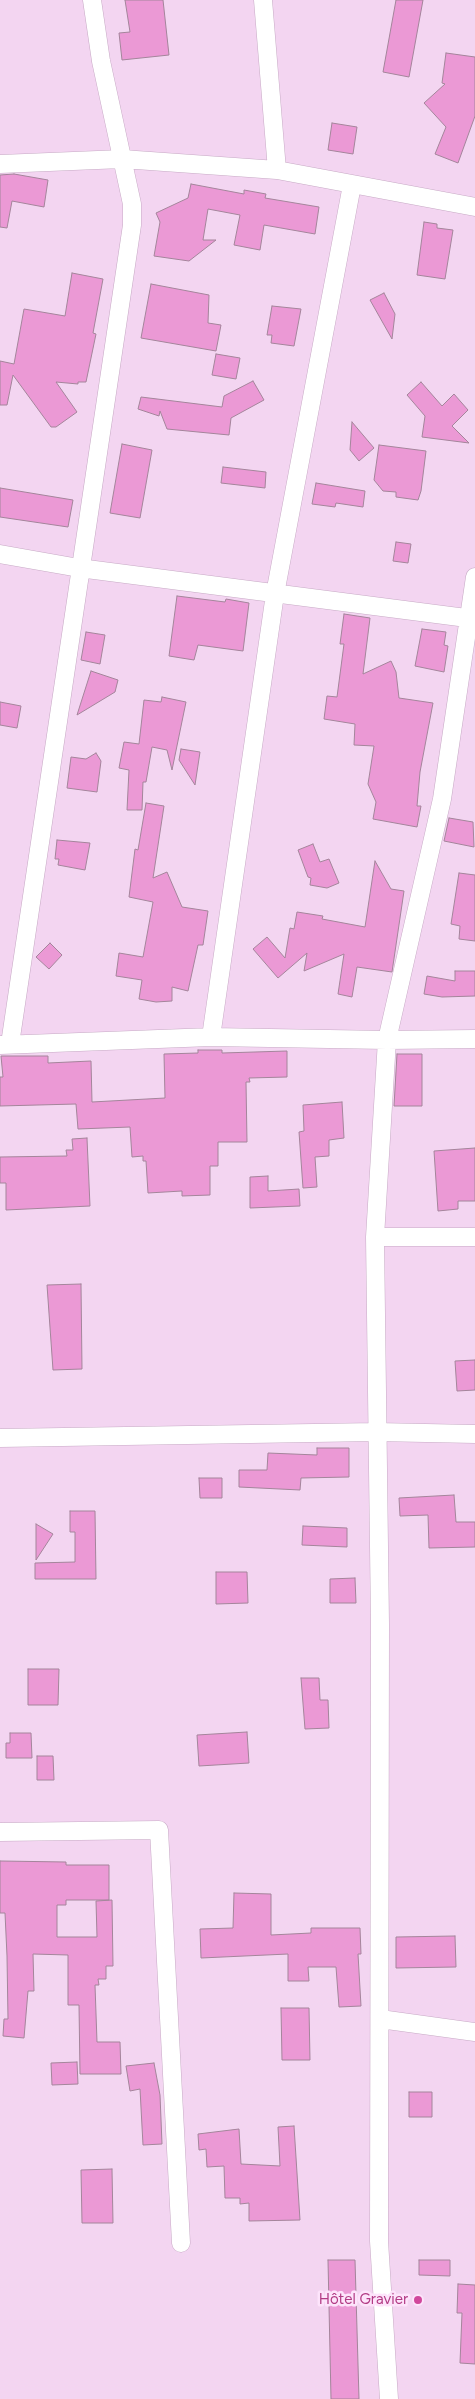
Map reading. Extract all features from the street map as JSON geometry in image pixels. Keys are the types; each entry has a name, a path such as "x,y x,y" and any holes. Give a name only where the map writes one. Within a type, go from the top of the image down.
{"street":[{"path":"92,0 101,61 132,204 132,225 5,1044 211,1037 387,1040 475,1039"},
{"path":"263,0 277,170"},
{"path":"0,164 122,159 277,170 475,207"},
{"path":"211,1037 275,594 352,185"},
{"path":"0,554 79,568 471,618"},
{"path":"389,2399 379,2241 380,1624 376,1432 375,1237 387,1040 442,799 471,618 475,578"},
{"path":"375,1237 475,1237"},
{"path":"0,1438 376,1432 475,1434"},
{"path":"0,1832 159,1830 181,2243"},
{"path":"380,2019 475,2032"}],"building":[{"path":"125,0 163,0 169,55 122,60 119,33 130,32"},
{"path":"396,0 423,0 409,77 383,72"},
{"path":"446,53 475,57 475,116 458,163 435,154 446,127 424,103 445,84 442,83"},
{"path":"332,123 357,127 353,154 328,150"},
{"path":"14,174 48,180 44,207 12,201 7,228 0,227 0,175"},
{"path":"191,184 244,194 244,190 266,194 265,198 319,207 315,234 264,225 260,250 234,245 240,215 208,209 203,240 216,240 189,261 154,256 160,222 156,213 188,198"},
{"path":"424,222 437,224 437,228 453,230 445,279 417,275"},
{"path":"72,273 103,279 93,333 96,334 86,382 78,382 78,384 56,382 77,412 56,427 51,427 13,375 7,405 0,405 0,361 14,364 24,309 65,316"},
{"path":"151,284 209,295 208,323 221,325 216,351 141,338"},
{"path":"384,293 395,314 392,339 370,300"},
{"path":"272,306 301,309 294,346 271,343 272,335 267,335"},
{"path":"216,354 240,358 236,379 212,375"},
{"path":"253,381 264,400 231,418 229,435 167,429 160,411 159,416 138,409 141,397 222,407 224,396"},
{"path":"421,382 442,406 454,394 468,410 452,426 469,443 422,437 425,416 407,395"},
{"path":"352,422 374,448 359,461 350,450"},
{"path":"122,444 152,450 140,518 110,513"},
{"path":"379,445 426,451 421,491 418,500 396,497 396,492 383,491 374,480"},
{"path":"223,467 266,472 265,488 221,483"},
{"path":"316,483 365,491 363,507 336,503 335,507 312,504"},
{"path":"0,488 73,500 68,527 0,517"},
{"path":"396,542 411,544 408,563 393,561"},
{"path":"177,596 225,602 226,599 249,603 243,651 198,645 194,660 169,656"},
{"path":"344,614 370,618 363,674 391,661 396,672 399,698 433,703 420,772 417,806 421,806 417,827 373,819 376,802 368,784 374,746 354,745 355,724 324,719 327,696 337,697 344,644 340,644"},
{"path":"422,629 446,632 444,645 448,646 444,672 415,666"},
{"path":"86,632 105,635 100,664 81,660"},
{"path":"91,671 118,680 115,692 77,715"},
{"path":"162,697 186,702 172,770 167,750 152,747 146,782 143,782 142,810 127,810 129,770 119,768 124,742 139,744 144,700 161,702"},
{"path":"0,702 21,706 17,728 0,725"},
{"path":"181,749 200,752 195,785 179,760"},
{"path":"96,753 101,761 97,792 67,788 71,757 86,759"},
{"path":"146,803 164,806 153,878 167,872 182,907 208,911 203,945 198,945 188,991 172,987 172,1001 156,1002 139,999 142,980 116,976 119,953 143,957 153,902 129,897 135,849 138,850"},
{"path":"449,818 473,822 474,847 444,841"},
{"path":"57,840 90,843 85,870 58,865 59,859 55,859"},
{"path":"313,844 320,862 329,859 339,883 327,888 310,885 311,878 308,877 298,850"},
{"path":"375,861 391,889 404,891 392,972 357,967 352,997 338,994 344,954 304,971 307,953 278,978 253,949 267,937 285,958 290,928 294,929 297,912 323,916 322,919 365,927"},
{"path":"459,873 475,875 475,941 459,939 460,926 451,924"},
{"path":"50,943 62,955 49,969 36,957"},
{"path":"455,971 475,971 475,996 442,997 424,994 427,976 455,981"},
{"path":"198,1050 222,1050 222,1053 287,1051 287,1077 249,1078 250,1082 246,1082 247,1142 218,1142 218,1166 210,1166 210,1195 182,1196 182,1191 148,1193 146,1161 143,1161 143,1156 132,1157 130,1127 78,1129 76,1104 0,1106 0,1077 3,1077 1,1056 48,1056 48,1063 91,1061 92,1102 165,1098 164,1054 198,1053"},
{"path":"397,1054 422,1054 422,1106 394,1106"},
{"path":"342,1102 344,1138 329,1140 329,1156 315,1157 317,1187 303,1188 299,1132 304,1131 303,1105"},
{"path":"87,1138 90,1206 6,1210 6,1183 0,1183 0,1157 67,1156 66,1150 73,1150 72,1139"},
{"path":"475,1148 475,1201 458,1201 458,1209 438,1211 434,1151"},
{"path":"268,1176 268,1191 299,1189 300,1206 250,1208 250,1177"},
{"path":"81,1284 82,1369 53,1370 47,1285"},
{"path":"475,1360 475,1390 457,1391 455,1361"},
{"path":"317,1448 349,1448 349,1477 301,1478 300,1490 239,1487 239,1470 267,1470 268,1453 317,1455"},
{"path":"199,1478 222,1478 222,1498 200,1498"},
{"path":"454,1495 456,1522 475,1522 475,1547 429,1548 428,1515 400,1516 399,1498"},
{"path":"70,1511 95,1511 96,1579 35,1579 35,1563 75,1562 75,1532 70,1532"},
{"path":"36,1524 53,1534 36,1560"},
{"path":"303,1526 347,1528 347,1547 302,1545"},
{"path":"216,1572 247,1572 248,1603 216,1604"},
{"path":"355,1578 356,1603 330,1603 330,1579"},
{"path":"28,1669 59,1669 58,1705 28,1705"},
{"path":"301,1678 319,1678 320,1700 328,1700 329,1728 305,1729"},
{"path":"247,1732 249,1763 199,1766 197,1735"},
{"path":"10,1733 31,1733 32,1758 6,1758 6,1743 10,1743"},
{"path":"37,1756 53,1756 54,1780 37,1780"},
{"path":"0,1861 66,1862 66,1865 109,1865 109,1900 66,1900 66,1905 57,1905 57,1937 97,1937 96,1901 112,1900 113,1966 106,1966 106,1979 98,1979 99,1985 95,1985 97,2042 120,2042 121,2074 80,2074 79,2005 68,2005 68,1955 33,1954 34,1991 28,1991 24,2038 3,2036 4,2019 8,2019 7,1956 5,1913 0,1913"},
{"path":"234,1893 271,1894 271,1935 311,1933 311,1928 360,1928 361,1954 358,1954 361,2006 339,2007 336,1967 308,1967 309,1981 288,1981 288,1954 201,1958 200,1929 233,1928"},
{"path":"455,1936 456,1967 396,1968 396,1937"},
{"path":"281,2008 309,2008 310,2060 282,2060"},
{"path":"77,2062 78,2084 52,2085 51,2063"},
{"path":"154,2063 160,2095 162,2144 143,2145 140,2089 130,2091 126,2066"},
{"path":"409,2092 432,2092 432,2117 409,2117"},
{"path":"294,2126 300,2220 249,2221 249,2203 240,2204 240,2198 225,2198 224,2166 207,2167 206,2149 199,2150 198,2134 239,2129 241,2164 280,2166 278,2127"},
{"path":"112,2169 113,2223 82,2223 81,2170"},
{"path":"328,2260 355,2260 359,2399 331,2399"},
{"path":"419,2260 450,2260 450,2276 419,2275"},
{"path":"458,2284 475,2285 475,2364 460,2363 462,2313 457,2313"}],"place":[{"name":"Hôtel Gravier","path":"418,2300"}]}
